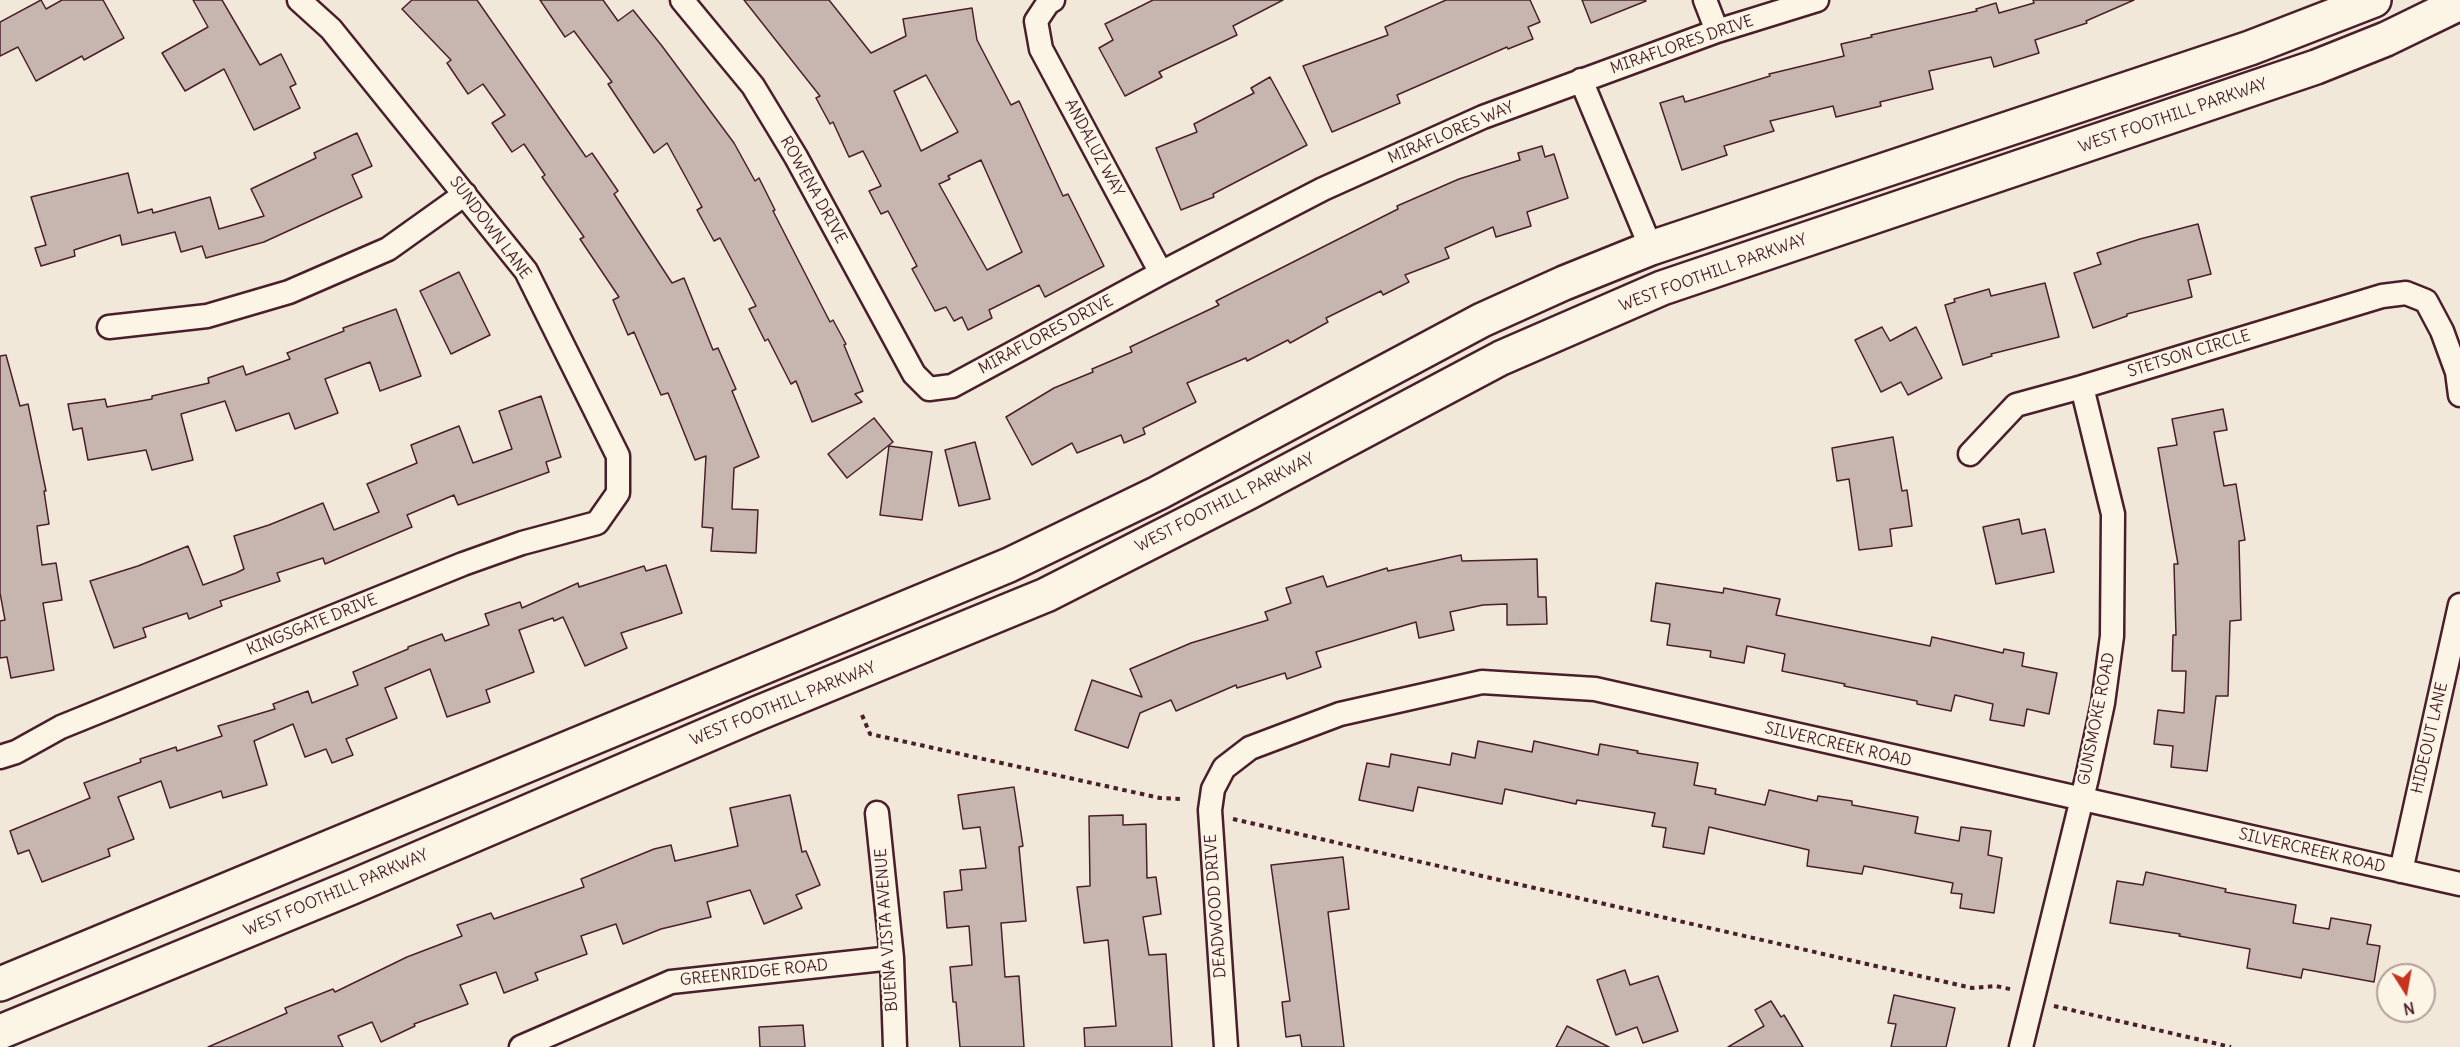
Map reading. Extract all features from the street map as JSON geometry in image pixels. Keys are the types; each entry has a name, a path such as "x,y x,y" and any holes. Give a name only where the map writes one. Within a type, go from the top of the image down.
{"main road":[{"path":"0,984 1009,565 1158,493 1482,320 1564,283 1651,248 2250,48 2374,0"},
{"name":"WEST FOOTHILL PARKWAY","path":"0,1032 350,888 756,714 1046,595 1247,493 1501,358 1662,288 2316,68 2386,39 2460,3"}],"street":[{"name":"SUNDOWN LANE","path":"299,0 331,29 526,271 618,456 618,493"},
{"name":"ROWENA DRIVE","path":"682,0 753,86 796,157 914,374 929,389"},
{"name":"ANDALUZ WAY","path":"1053,0 1048,3 1036,21 1041,49 1161,273"},
{"path":"1706,0 1717,32"},
{"name":"MIRAFLORES DRIVE","path":"1581,80 1817,0"},
{"path":"1581,80 1651,248"},
{"name":"MIRAFLORES WAY","path":"1161,273 1323,189 1483,117 1581,80"},
{"path":"109,327 207,316 289,292 388,249 465,194"},
{"name":"MIRAFLORES DRIVE","path":"929,389 952,386 1161,273"},
{"name":"STETSON CIRCLE","path":"1970,454 2016,405 2382,296 2406,293 2426,301 2442,331 2457,372 2460,394"},
{"name":"GUNSMOKE ROAD","path":"2021,1047 2103,703 2112,636 2113,514 2082,387"},
{"name":"KINGSGATE DRIVE","path":"0,757 16,752 61,727 463,564 522,543 597,523 618,493"},
{"name":"HIDEOUT LANE","path":"2401,871 2460,605"},
{"name":"SILVERCREEK ROAD","path":"1224,768 1250,748 1340,714 1482,682 1595,689 2460,884"},
{"name":"DEADWOOD DRIVE","path":"1224,768 1213,789 1210,810 1226,1047"},
{"name":"BUENA VISTA AVENUE","path":"877,813 892,958 895,1047"},
{"name":"GREENRIDGE ROAD","path":"521,1047 671,982 892,958"}],"path":[{"path":"862,715 870,734 1160,798 1181,799"},
{"path":"1233,819 1972,988 1996,986 2016,991"},
{"path":"2054,1006 2231,1047"}],"building":[{"path":"41,0 46,9 62,0 103,0 124,38 84,60 82,56 36,81 18,47 0,56 0,22"},
{"path":"193,0 222,0 260,65 281,54 296,84 290,87 300,108 254,130 224,69 185,91 162,53 208,27"},
{"path":"412,0 477,0 586,157 592,153 618,191 614,194 672,283 684,278 713,350 718,348 736,389 732,391 759,457 734,468 732,509 758,510 756,553 711,551 713,528 702,527 706,456 695,460 668,393 661,395 634,332 628,335 613,300 619,297 580,239 584,237 542,177 545,175 524,144 512,152 492,123 505,115 483,84 468,94 447,63 451,60 402,9"},
{"path":"540,0 603,0 618,21 633,10 662,46 734,143 755,181 759,178 775,210 773,211 830,322 833,320 846,344 844,345 863,391 855,394 862,402 812,422 796,381 791,384 768,339 765,341 749,309 756,306 720,238 714,241 697,210 702,207 667,143 654,153 608,84 612,82 574,31 565,37"},
{"path":"744,0 829,0 871,53 906,36 903,19 972,8 977,40 1011,105 1019,101 1063,196 1068,194 1104,266 1045,297 1039,285 989,310 992,318 968,330 962,317 954,321 946,307 935,311 912,269 917,266 888,211 881,214 869,191 881,186 863,151 849,157 833,122 830,124 816,98 820,96","holes":["926,75 958,132 921,151 894,91","981,160 1022,252 987,270 939,184 950,179 948,176"]},
{"path":"1153,0 1283,0 1233,26 1237,35 1159,72 1162,77 1125,96 1099,48 1113,40 1105,24"},
{"path":"1446,0 1530,0 1540,22 1528,27 1533,39 1508,49 1507,47 1397,95 1400,103 1332,132 1303,66 1388,35 1385,27"},
{"path":"1582,0 1645,0 1646,1 1591,23"},
{"path":"2033,0 2134,0 2086,21 2087,23 2035,40 2039,53 1994,67 1991,57 1929,71 1933,89 1880,102 1881,106 1836,117 1833,106 1770,121 1774,131 1724,146 1727,155 1682,170 1660,103 1683,96 1685,102 1770,76 1769,74 1844,56 1841,44 1872,37 1871,35 1977,11 1976,9 1996,3 1999,13 2034,3"},
{"path":"1270,77 1307,145 1213,194 1214,197 1181,210 1156,148 1197,132 1194,124 1254,93 1251,88"},
{"path":"357,133 372,166 352,175 362,197 264,242 206,258 202,246 181,252 175,232 122,245 120,235 74,250 75,256 41,266 35,248 46,245 31,197 128,173 138,213 152,209 153,213 210,197 219,229 264,216 251,189 316,158 314,153"},
{"path":"1542,146 1545,157 1554,154 1568,198 1527,212 1531,226 1496,237 1493,227 1445,248 1449,258 1405,275 1409,282 1383,295 1381,291 1326,318 1328,322 1290,343 1288,340 1247,361 1246,358 1187,383 1196,402 1143,428 1145,434 1124,443 1121,435 1077,453 1072,443 1032,465 1006,417 1054,388 1093,372 1092,369 1132,352 1130,347 1219,305 1216,301 1398,209 1397,206 1459,179 1520,160 1518,153"},
{"path":"2198,224 2211,274 2188,280 2192,297 2127,314 2127,316 2093,328 2074,273 2101,264 2097,253"},
{"path":"459,272 490,335 451,354 420,291"},
{"path":"2045,283 2059,337 1991,354 1992,356 1963,365 1945,305 1955,302 1954,299 1989,289 1991,296"},
{"path":"396,309 421,376 380,391 370,362 325,379 338,413 295,429 289,413 236,431 225,401 181,414 193,460 152,470 146,450 88,460 82,428 73,430 68,404 105,399 107,407 152,399 152,396 209,383 208,378 243,366 246,375 290,359 287,353 344,331 343,328"},
{"path":"1882,327 1890,341 1916,327 1942,378 1908,395 1901,382 1881,392 1855,340"},
{"path":"6,355 20,406 28,404 46,491 44,491 49,524 37,526 42,565 56,563 62,600 43,603 54,670 11,678 7,657 0,658 0,621 5,620 0,593 0,356"},
{"path":"541,396 561,457 546,462 549,472 458,505 454,495 407,515 412,527 325,564 323,558 277,573 280,581 220,601 222,606 189,619 187,613 143,628 146,637 114,648 90,581 138,566 188,546 203,585 236,573 244,569 234,536 269,525 323,503 334,530 379,512 367,484 417,463 411,445 459,426 473,463 512,449 499,411"},
{"path":"2223,409 2227,430 2214,432 2224,486 2236,484 2245,540 2239,541 2241,620 2230,621 2228,696 2216,696 2207,771 2171,767 2173,746 2154,744 2158,710 2184,713 2186,671 2172,671 2173,635 2176,635 2174,564 2178,564 2158,448 2177,445 2172,419"},
{"path":"874,418 893,442 847,478 828,454"},
{"path":"1893,437 1902,491 1907,490 1912,526 1890,529 1892,546 1859,550 1849,479 1837,481 1832,448"},
{"path":"975,442 990,499 959,506 945,450"},
{"path":"889,446 932,452 922,520 880,515"},
{"path":"2019,519 2022,534 2045,529 2054,572 1996,584 1983,527"},
{"path":"1461,555 1462,561 1537,559 1538,597 1546,597 1547,624 1507,625 1507,604 1483,605 1450,612 1454,630 1419,638 1416,622 1316,652 1321,667 1287,679 1285,673 1237,688 1236,685 1176,711 1171,700 1140,713 1128,748 1075,730 1092,680 1142,697 1130,669 1191,643 1268,620 1265,612 1291,603 1286,588 1323,576 1327,587 1387,568 1388,571"},
{"path":"666,565 682,613 621,633 627,648 585,666 563,617 554,621 553,618 519,630 534,672 486,690 490,702 447,717 430,669 385,688 397,718 346,739 353,755 332,763 326,749 305,757 293,724 254,741 267,785 223,798 221,791 170,808 161,781 118,797 134,839 108,849 110,856 42,882 29,850 18,854 10,831 90,798 84,783 141,762 140,759 176,747 177,751 222,736 218,726 275,709 273,704 308,691 312,703 358,685 353,672 442,634 445,641 489,625 485,614 520,602 522,608 578,583 579,587 644,566 646,571"},
{"path":"1656,583 1723,593 1724,588 1780,599 1776,615 1930,646 1932,637 2003,653 2004,649 2024,653 2022,666 2057,673 2049,714 2027,709 2024,726 1990,720 1993,704 1955,695 1951,711 1917,704 1917,701 1782,671 1785,654 1747,646 1744,663 1710,657 1711,651 1667,645 1670,624 1651,621"},
{"path":"1478,741 1532,752 1534,741 1598,755 1600,744 1698,763 1694,785 1716,789 1715,794 1765,805 1769,790 1817,801 1818,796 1852,801 1852,805 1918,817 1915,833 1959,841 1961,827 1991,831 1988,855 2002,858 1994,913 1960,908 1962,894 1951,893 1953,883 1864,866 1862,874 1807,866 1809,850 1709,827 1704,854 1663,847 1666,828 1652,826 1655,813 1577,800 1576,804 1505,789 1502,804 1418,787 1413,811 1359,800 1367,763 1389,767 1391,754 1450,765 1452,753 1475,758"},
{"path":"1014,787 1023,846 1019,847 1026,921 1001,923 1005,977 1019,976 1024,1047 960,1047 950,967 972,965 969,926 947,928 944,892 962,890 960,870 986,868 980,827 963,829 958,795"},
{"path":"790,795 802,852 806,851 820,885 796,895 802,908 764,924 750,890 707,902 711,917 661,929 623,944 616,924 581,936 587,954 535,973 538,980 504,993 496,972 460,985 468,1004 414,1024 415,1026 381,1042 372,1022 338,1036 343,1047 208,1047 287,1013 285,1008 333,989 335,992 407,957 462,936 457,925 491,913 494,919 584,887 581,879 654,849 671,845 675,861 738,846 730,808"},
{"path":"1123,815 1123,825 1146,824 1147,878 1156,877 1161,914 1143,917 1149,955 1166,954 1172,1047 1085,1047 1084,1028 1116,1026 1108,940 1084,943 1077,887 1090,886 1089,816"},
{"path":"1343,857 1349,909 1328,912 1344,1047 1302,1047 1300,1035 1286,1037 1282,1002 1290,1001 1271,865"},
{"path":"2146,872 2226,889 2225,892 2296,905 2293,923 2329,929 2331,918 2371,925 2367,944 2380,946 2374,982 2303,969 2301,978 2247,968 2250,949 2179,936 2180,934 2110,923 2117,881 2143,885"},
{"path":"1625,970 1630,985 1658,976 1678,1031 1643,1043 1637,1027 1616,1035 1597,980"},
{"path":"1894,995 1955,1008 1946,1047 1891,1047 1896,1024 1888,1023"},
{"path":"1771,1001 1781,1017 1784,1015 1803,1047 1728,1047 1764,1026 1755,1010"},
{"path":"803,1025 805,1047 760,1047 759,1027"},
{"path":"1567,1026 1609,1047 1556,1047"}]}
